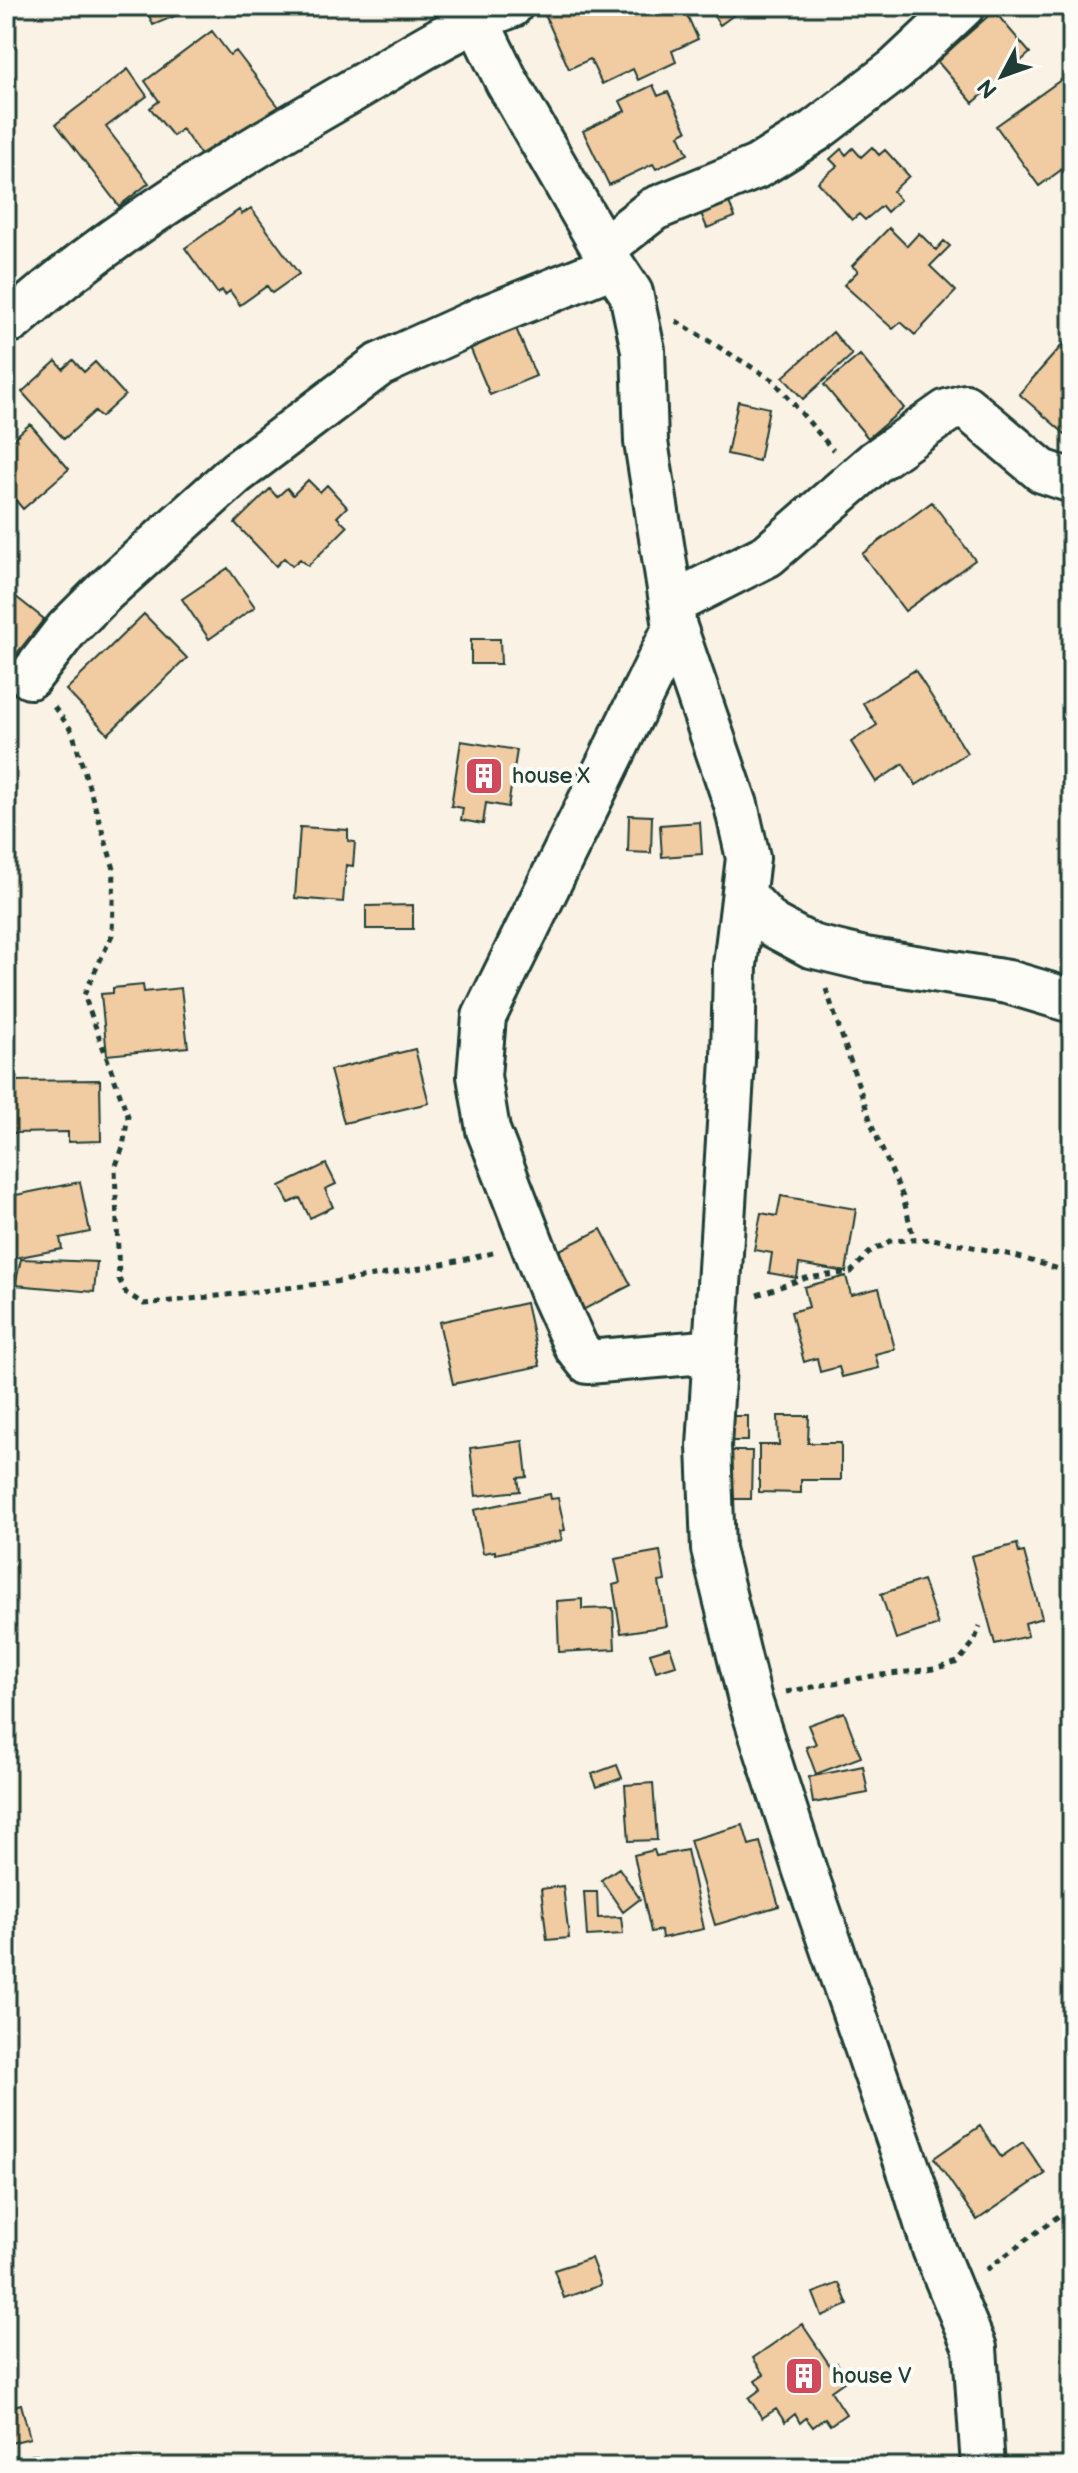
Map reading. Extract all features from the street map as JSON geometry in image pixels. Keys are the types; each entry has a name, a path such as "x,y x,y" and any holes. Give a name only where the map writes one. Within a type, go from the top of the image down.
{"street":[{"path":"30,677 67,629 236,473 379,365 483,318 616,269 654,209 757,167 815,131 896,69 963,6"},
{"path":"13,320 53,284 167,202 486,10 507,82 616,269 643,350 646,442 674,615 736,805 748,858 735,965 733,1060 709,1446 713,1549 750,1700 805,1871 934,2249 975,2348 983,2467"},
{"path":"715,1351 588,1362 576,1347 488,1130 479,1076 484,1017 674,615 768,555 856,478 947,411 965,406 1042,471 1072,481"},
{"path":"745,896 772,925 811,946 865,959 1008,982 1072,1001"}],"path":[{"path":"616,269 773,380 856,478"},
{"path":"30,677 72,731 114,869 112,935 84,995 128,1116 123,1147 115,1168 119,1279 126,1293 144,1304 299,1287 439,1266 533,1243"},
{"path":"811,946 874,1131 903,1197 914,1240"},
{"path":"718,1307 806,1278 851,1272 869,1253 890,1241 933,1239 1012,1255 1072,1273"},
{"path":"750,1700 872,1676 934,1669 958,1662 974,1642 980,1626"},
{"path":"953,2294 1072,2206"}],"building":[{"path":"145,6 199,6 153,25"},
{"path":"564,6 654,6 659,16 683,6 698,39 672,51 676,62 638,80 633,69 602,84 590,59 569,69 545,15"},
{"path":"707,6 746,6 720,25"},
{"path":"994,11 1030,53 973,103 937,61"},
{"path":"212,31 230,55 236,51 279,107 206,162 182,129 173,136 150,108 159,101 145,81"},
{"path":"128,69 147,96 106,127 149,183 119,206 56,124"},
{"path":"1072,72 1072,162 1039,186 996,126"},
{"path":"653,85 658,96 668,92 687,131 679,135 688,154 656,169 653,164 609,185 583,131 625,111 620,101"},
{"path":"872,147 879,155 885,150 909,176 893,191 900,200 887,212 882,206 865,220 859,214 852,220 818,182 837,166 830,159 841,149 846,155 853,148 861,157"},
{"path":"726,195 735,217 707,228 698,206"},
{"path":"251,208 299,274 272,293 267,286 240,305 230,291 225,295 222,290 218,294 185,248 239,210 242,214"},
{"path":"889,228 907,246 919,233 936,250 944,241 950,246 930,266 956,291 915,335 901,322 893,329 844,285 858,271 852,266"},
{"path":"515,326 536,376 490,395 469,345"},
{"path":"833,332 852,355 803,399 783,377"},
{"path":"1072,334 1072,440 1019,394"},
{"path":"860,355 904,408 868,438 824,385"},
{"path":"73,360 84,372 95,362 125,395 101,417 95,411 64,439 22,392 56,361 63,369"},
{"path":"738,401 769,408 759,461 727,454"},
{"path":"30,424 69,469 23,509 6,489 6,445"},
{"path":"308,480 320,492 327,485 347,507 337,517 347,527 308,566 300,559 292,566 284,558 276,566 235,523 270,489 277,497 287,488 293,495"},
{"path":"932,502 975,560 905,611 862,554"},
{"path":"228,568 255,607 209,639 182,599"},
{"path":"6,589 44,619 6,667"},
{"path":"144,614 187,658 108,734 66,690"},
{"path":"471,639 500,639 501,664 471,664"},
{"path":"915,670 967,753 916,785 903,764 876,782 851,742 877,725 863,703"},
{"name":"house X","path":"461,741 517,750 508,807 486,803 483,824 461,820 463,808 451,806"},
{"path":"629,815 652,816 651,853 628,852"},
{"path":"700,822 702,854 662,857 660,825"},
{"path":"300,827 348,830 348,841 355,842 353,866 346,865 343,902 295,898"},
{"path":"413,905 413,929 366,929 366,906"},
{"path":"143,985 144,992 181,988 188,1047 107,1055 101,994 113,993 113,988"},
{"path":"415,1049 429,1103 344,1123 330,1070"},
{"path":"100,1080 101,1141 68,1142 68,1132 12,1133 11,1081"},
{"path":"326,1164 336,1184 325,1189 333,1207 310,1218 300,1198 289,1203 280,1186"},
{"path":"80,1182 90,1232 60,1238 62,1249 9,1259 6,1197"},
{"path":"781,1196 856,1209 846,1272 799,1264 797,1278 769,1273 772,1253 754,1250 761,1213 777,1216"},
{"path":"601,1229 631,1285 579,1312 550,1255"},
{"path":"21,1259 97,1262 94,1292 15,1285"},
{"path":"846,1276 851,1295 879,1288 895,1349 875,1354 879,1368 842,1377 839,1367 820,1372 817,1358 804,1362 791,1312 809,1307 804,1287"},
{"path":"526,1303 540,1366 453,1384 439,1322"},
{"path":"1072,1310 1072,1325 1069,1327 1062,1316"},
{"path":"720,1416 748,1416 748,1441 719,1441"},
{"path":"778,1416 809,1416 808,1443 841,1443 841,1480 801,1480 801,1493 759,1492 759,1445 779,1445"},
{"path":"523,1441 527,1477 518,1478 520,1491 476,1496 470,1448"},
{"path":"728,1451 752,1451 751,1499 728,1499"},
{"path":"550,1494 551,1499 558,1498 565,1530 560,1531 562,1540 495,1554 495,1551 483,1553 474,1510"},
{"path":"1017,1544 1019,1553 1024,1552 1042,1618 1025,1623 1028,1636 995,1644 971,1556"},
{"path":"660,1551 665,1581 659,1582 667,1626 621,1633 613,1585 620,1583 615,1559"},
{"path":"923,1580 938,1625 896,1639 881,1594"},
{"path":"582,1599 582,1609 613,1608 615,1649 559,1652 557,1601"},
{"path":"670,1647 676,1665 656,1671 650,1653"},
{"path":"844,1712 861,1757 816,1774 806,1747 816,1744 808,1725"},
{"path":"617,1765 622,1778 597,1787 592,1774"},
{"path":"863,1766 868,1793 813,1803 809,1777"},
{"path":"653,1783 657,1840 629,1841 625,1785"},
{"path":"743,1825 749,1845 760,1842 779,1906 715,1925 690,1840"},
{"path":"654,1850 656,1856 687,1850 704,1929 662,1938 661,1930 651,1932 634,1855"},
{"path":"619,1868 640,1899 623,1912 601,1880"},
{"path":"563,1886 569,1938 547,1940 541,1889"},
{"path":"584,1892 597,1892 598,1918 621,1917 623,1934 587,1936"},
{"path":"980,2126 1001,2157 1023,2142 1045,2174 977,2220 934,2158"},
{"path":"591,2258 601,2285 564,2298 554,2270"},
{"path":"839,2283 848,2305 822,2316 813,2293"},
{"name":"house V","path":"802,2324 831,2367 837,2363 848,2379 831,2391 846,2414 830,2425 825,2418 813,2427 806,2418 800,2423 795,2414 785,2422 776,2409 762,2418 749,2398 761,2389 755,2380 764,2374 753,2358"},
{"path":"21,2404 30,2438 7,2444 6,2408"},
{"path":"37,2454 40,2467 6,2467 6,2462"}],"place":[{"name":"house X","path":"484,776"},
{"name":"house V","path":"804,2376"}]}
